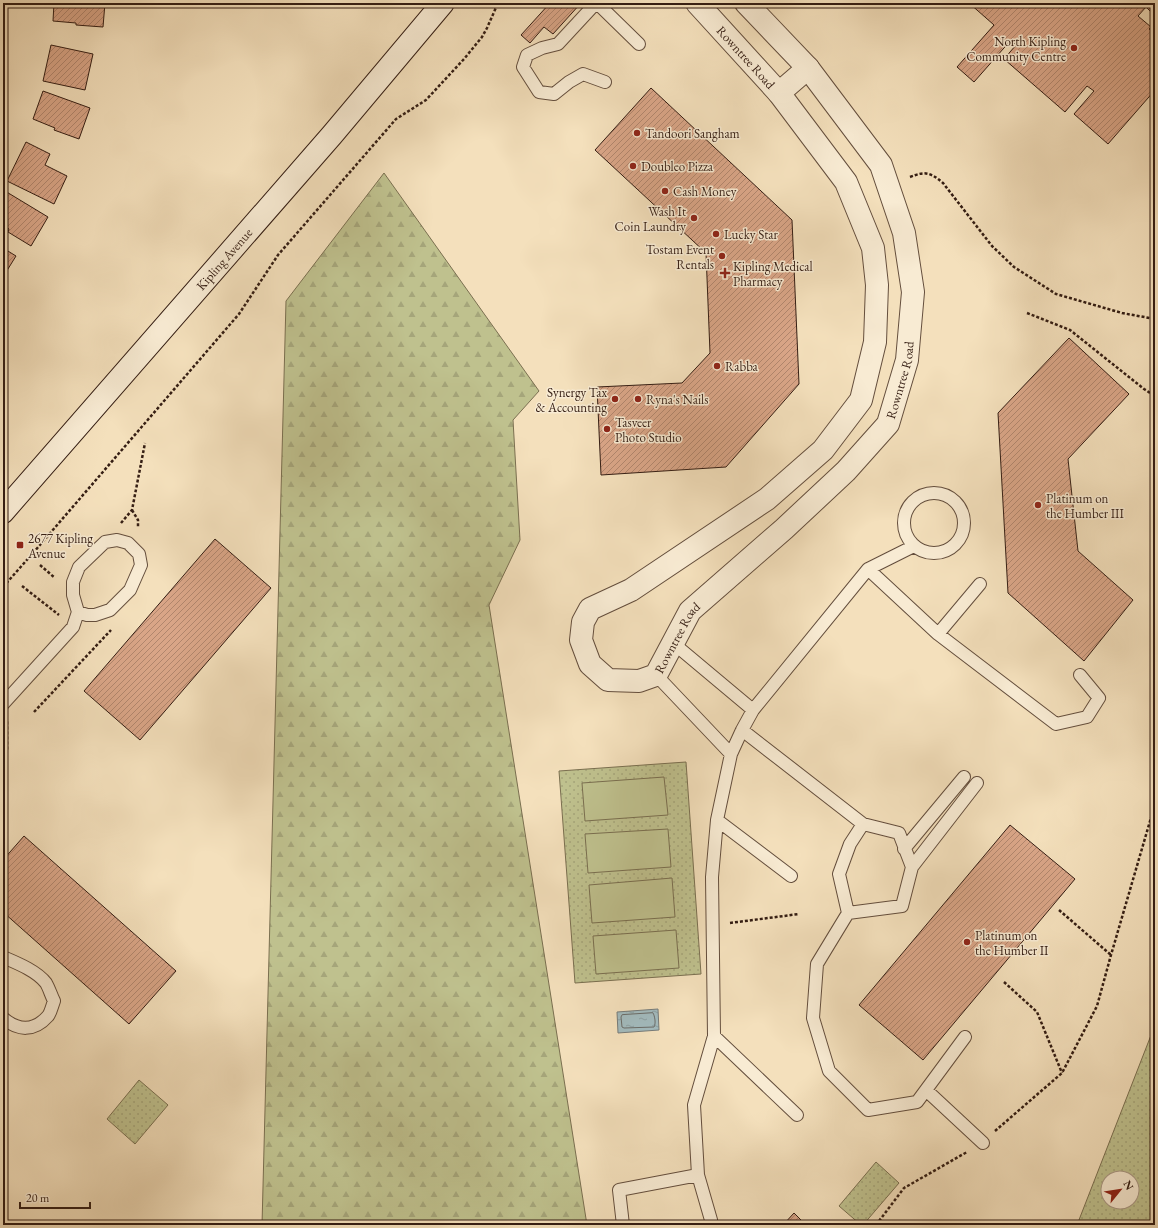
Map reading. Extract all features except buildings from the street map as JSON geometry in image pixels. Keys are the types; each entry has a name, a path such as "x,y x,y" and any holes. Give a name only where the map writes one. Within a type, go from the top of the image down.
{"street":[{"name":"Kipling Avenue","path":"3,512 332,135 443,3"},
{"name":"Rowntree Road","path":"697,3 779,93 846,182 873,248 878,284 875,342 861,400 823,450 767,499 631,590 590,609 583,622 581,640 590,664 608,680 639,681 656,675 690,611 784,529 846,471 888,424 907,360 913,292 904,233 881,165 808,68 746,3"},
{"name":"Rowntree Road","path":"779,93 808,68"}],"lane":[{"path":"605,82 583,74 569,82 554,94 539,92 523,67 527,55 542,48 558,44 596,3 639,44"},
{"path":"930,493 942,494 955,501 961,508 964,519 964,531 958,541 949,549 938,553 926,552 914,546 908,538 904,527 905,515 910,505 919,497 930,493"},
{"path":"4,701 73,627 78,612 73,595 73,582 79,567 105,542 117,540 128,543 139,554 141,566 130,590 110,610 95,615 87,615 78,612"},
{"path":"708,1225 711,1220 698,1175 694,1105 714,1036 712,877 717,820 731,754 753,710 868,568 914,546"},
{"path":"868,568 938,634 1056,724 1087,717 1099,698 1080,675"},
{"path":"938,634 980,584"},
{"path":"672,643 753,710"},
{"path":"656,675 731,754"},
{"path":"742,730 863,824 899,833 912,867"},
{"path":"904,848 964,777"},
{"path":"848,912 902,906 912,867 977,783"},
{"path":"717,820 791,876"},
{"path":"863,824 850,844 839,874 848,912 817,964 813,1018 829,1071 868,1110 917,1102 965,1037"},
{"path":"3,957 32,971 46,983 54,1001 49,1015 35,1027 21,1029 3,1018"},
{"path":"714,1036 797,1115"},
{"path":"926,1090 983,1143"},
{"path":"623,1225 619,1190 698,1175"}],"path":[{"path":"3,586 239,314 278,255 396,119 426,100 482,37 498,3"},
{"path":"920,173 934,176 942,183 992,246 1014,267 1056,294 1122,313 1155,319"},
{"path":"1028,313 1070,330 1144,389 1155,396"},
{"path":"105,542 132,510 145,443"},
{"path":"22,586 73,627"},
{"path":"34,712 112,628"},
{"path":"3,764 7,749 4,701"},
{"path":"876,1225 904,1188 983,1143 1062,1073 1098,1006 1110,955 1155,804"},
{"path":"1059,910 1110,955"},
{"path":"712,926 799,914"},
{"path":"1004,982 1037,1012 1062,1073"}],"green space":[{"path":"384,173 539,391 513,420 520,540 489,605 587,1225 262,1225 286,301"},
{"path":"686,762 701,974 575,983 559,771"},
{"path":"664,777 668,815 585,821 582,783"},
{"path":"668,829 671,867 588,873 585,834"},
{"path":"672,878 675,917 592,923 589,885"},
{"path":"676,930 679,968 596,974 593,936"},
{"path":"1155,1025 1155,1225 1077,1225"},
{"path":"139,1080 168,1105 135,1144 107,1119"},
{"path":"876,1162 899,1183 863,1225 861,1225 839,1206"}],"water":[{"path":"658,1009 659,1030 618,1033 617,1012"}],"place":[{"name":"North Kipling Community Centre","path":"1074,48"},
{"name":"Tandoori Sangham","path":"637,133"},
{"name":"Doubleo Pizza","path":"633,166"},
{"name":"Cash Money","path":"665,191"},
{"name":"Wash It Coin Laundry","path":"694,218"},
{"name":"Lucky Star","path":"716,234"},
{"name":"Tostam Event Rentals","path":"722,256"},
{"name":"Kipling Medical Pharmacy","path":"725,273"},
{"name":"Rabba","path":"717,366"},
{"name":"Synergy Tax & Accounting","path":"615,399"},
{"name":"Ryna's Nails","path":"638,399"},
{"name":"Tasveer Photo Studio","path":"607,429"},
{"name":"Platinum on the Humber III","path":"1038,505"},
{"name":"2677 Kipling Avenue","path":"20,545"},
{"name":"Platinum on the Humber II","path":"967,942"}]}
